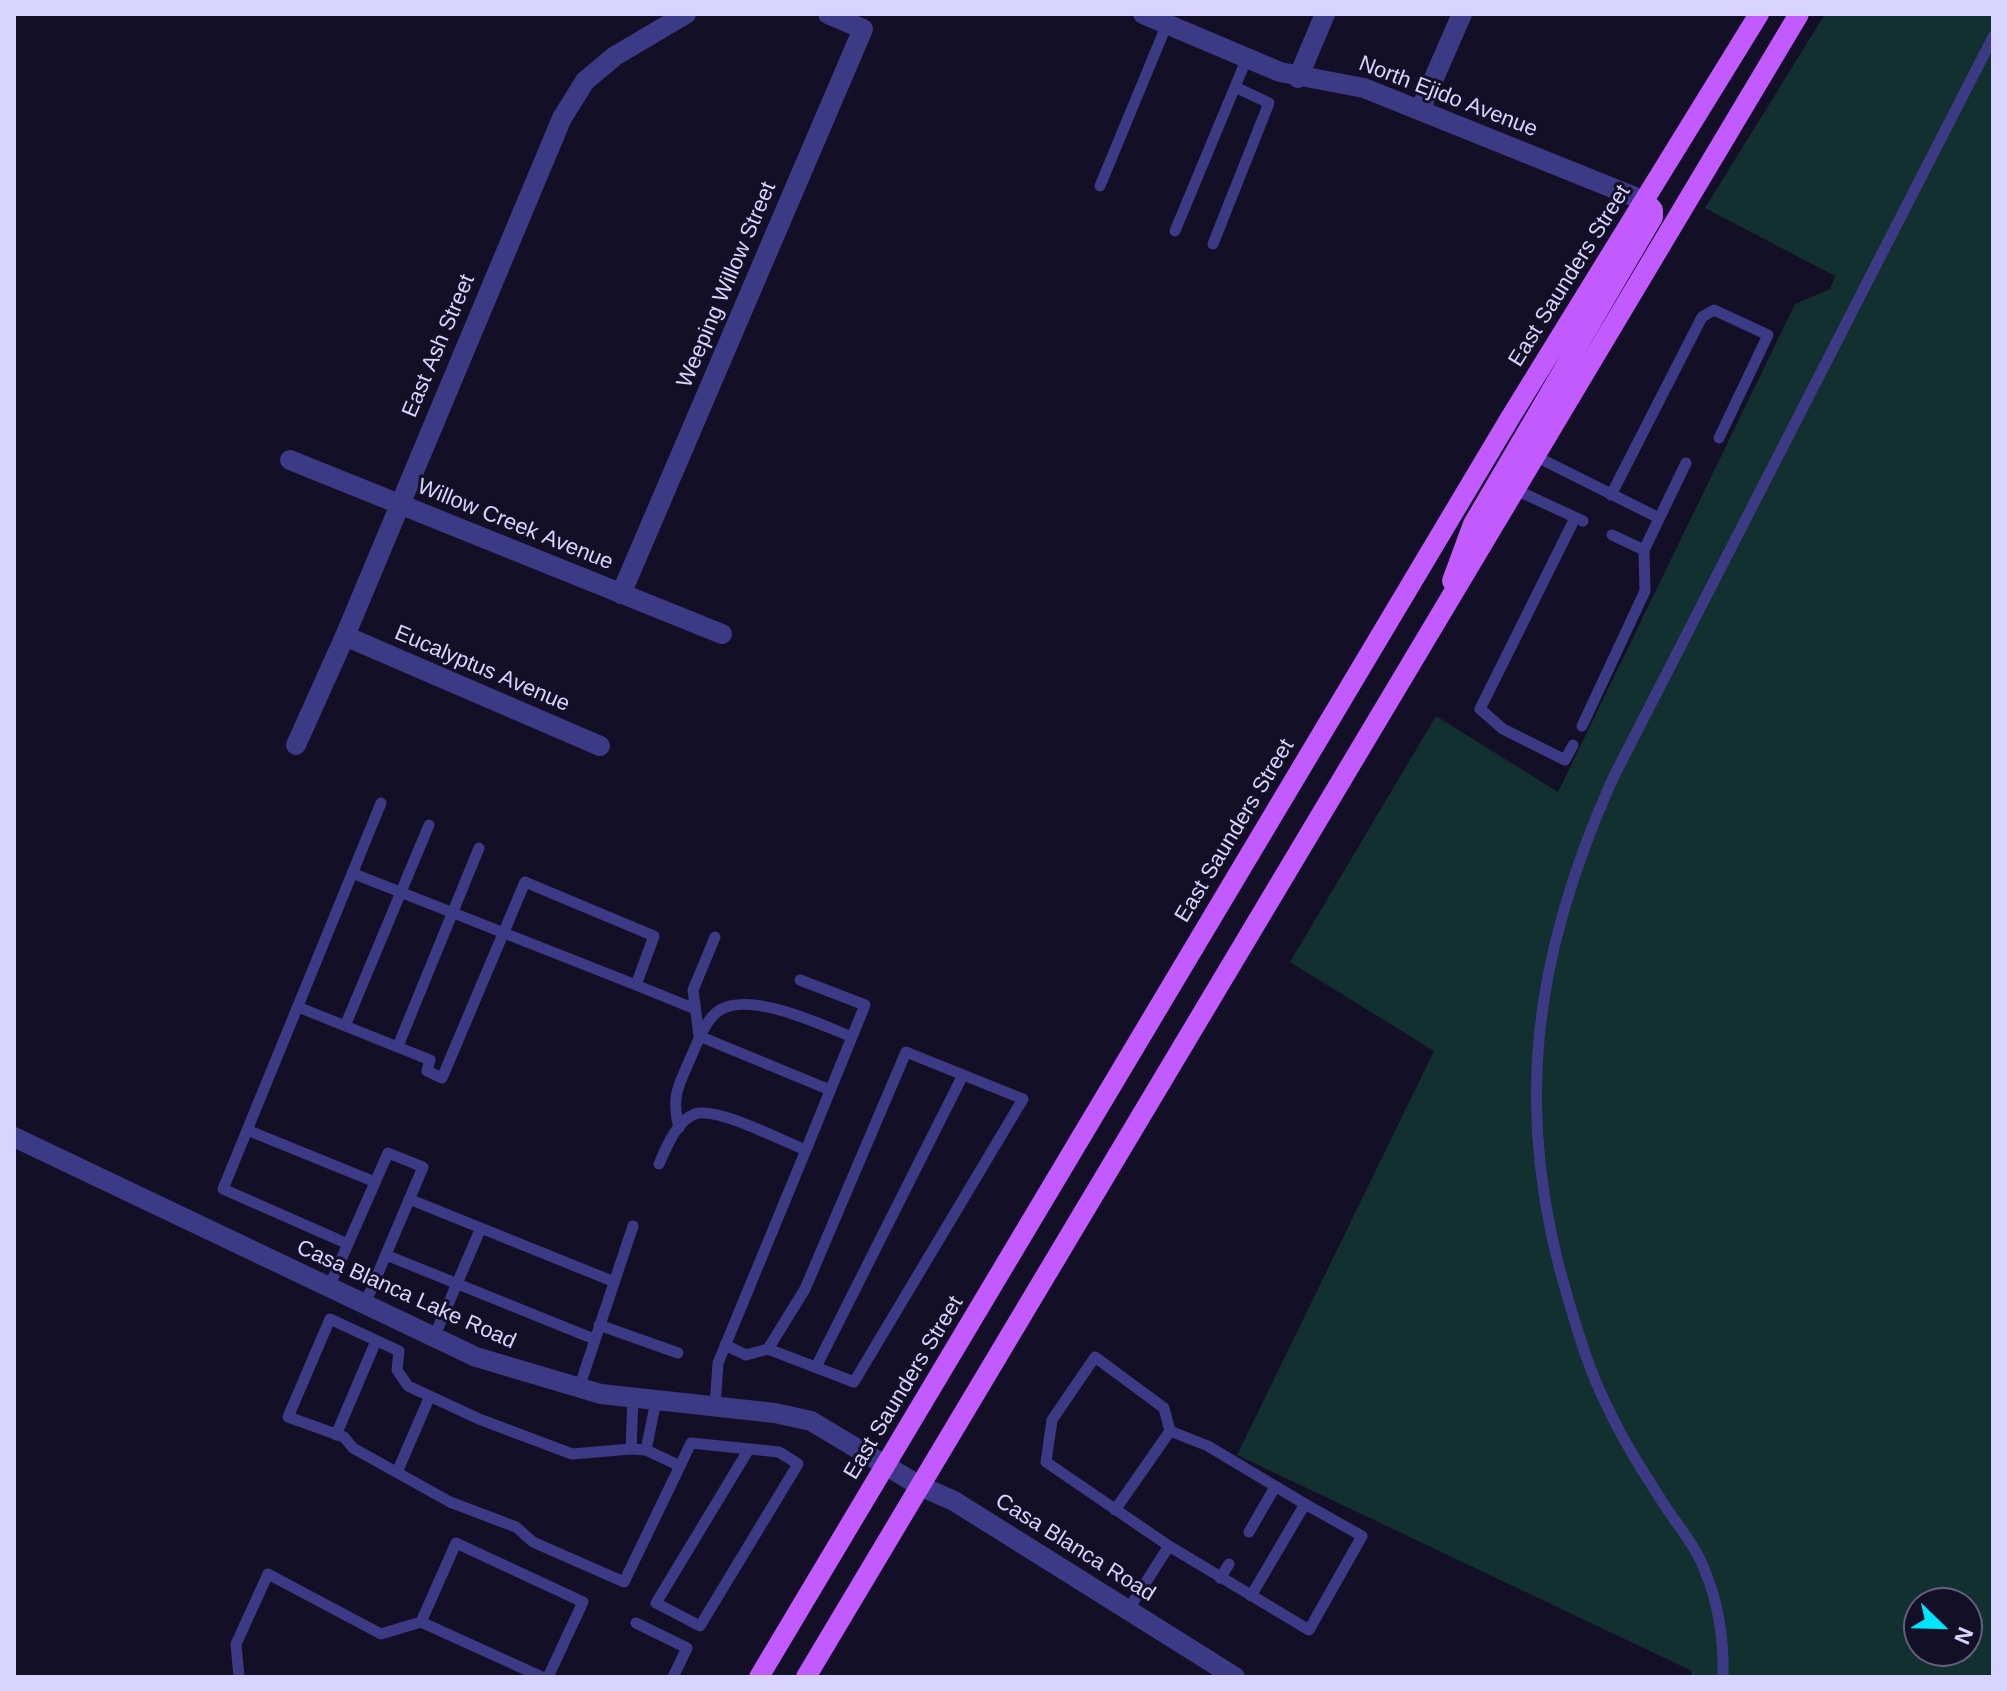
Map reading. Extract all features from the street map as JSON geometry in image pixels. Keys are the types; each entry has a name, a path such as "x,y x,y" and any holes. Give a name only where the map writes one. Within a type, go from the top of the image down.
{"main road":[{"name":"East Saunders Street","path":"759,1677 1510,418 1759,14"},
{"path":"806,1677 1799,14"},
{"path":"1444,608 1473,524 1653,217 1653,210 1645,201"}],"street":[{"name":"East Ash Street","path":"296,745 345,636 562,118 585,81 615,56 686,14"},
{"name":"Weeping Willow Street","path":"621,594 863,29 828,14"},
{"name":"North Ejido Avenue","path":"1143,14 1298,78 1352,84 1645,201"},
{"path":"1298,78 1325,14"},
{"path":"1420,110 1462,14"},
{"name":"Willow Creek Avenue","path":"290,460 722,634"},
{"name":"Eucalyptus Avenue","path":"345,636 600,746"},
{"name":"Casa Blanca Lake Road","path":"14,1137 476,1357 579,1388 811,1421 887,1463"},
{"name":"Casa Blanca Road","path":"887,1463 920,1486 954,1501 1235,1677"}],"lane":[{"path":"1100,186 1167,24"},
{"path":"1723,1677 1724,1638 1704,1567 1642,1470 1605,1403 1583,1348 1556,1260 1542,1187 1536,1110 1538,1042 1546,982 1561,910 1580,852 1613,778 1993,37"},
{"path":"1175,231 1247,58"},
{"path":"1213,244 1269,103 1235,87"},
{"path":"1611,495 1702,317 1714,310 1768,335 1719,438"},
{"path":"1535,456 1659,518"},
{"path":"1582,726 1645,591 1644,550 1686,463"},
{"path":"1516,490 1579,520 1480,709 1503,729 1565,760 1573,745"},
{"path":"1612,535 1644,550"},
{"path":"348,1244 223,1189 381,803"},
{"path":"345,1026 429,825"},
{"path":"398,1046 479,848"},
{"path":"352,873 695,1009"},
{"path":"298,1007 430,1060 427,1071 442,1078 525,882 654,936 636,985"},
{"path":"699,1036 693,990 715,937"},
{"path":"715,1407 718,1363 865,1005 800,980"},
{"path":"679,1128 672,1101 699,1036 720,1010 742,1005 793,1014 852,1037"},
{"path":"699,1036 830,1090"},
{"path":"725,1345 746,1355 768,1349 854,1382 1023,1099 906,1052 805,1289 768,1349"},
{"path":"816,1367 963,1075"},
{"path":"659,1164 679,1128 693,1114 710,1112 806,1150"},
{"path":"247,1130 375,1182"},
{"path":"329,1287 388,1153 423,1167 365,1304"},
{"path":"409,1199 612,1281"},
{"path":"579,1388 612,1281 633,1226"},
{"path":"434,1337 480,1230"},
{"path":"386,1255 456,1286 594,1339"},
{"path":"680,1466 646,1450 572,1454 479,1419 408,1386 397,1370 399,1351 330,1319 288,1417 344,1437 353,1448 398,1470 450,1502 516,1527 533,1542 624,1582 680,1466 691,1443 779,1452 798,1464 700,1626 656,1603 749,1449"},
{"path":"599,1325 678,1353"},
{"path":"336,1435 376,1341"},
{"path":"1115,1510 1170,1431 1164,1408 1095,1357 1052,1420 1046,1462 1115,1510 1169,1546 1309,1630 1362,1536 1208,1446 1170,1431"},
{"path":"398,1470 430,1396"},
{"path":"631,1449 633,1397"},
{"path":"646,1450 656,1401"},
{"path":"1249,1532 1275,1487"},
{"path":"1251,1596 1305,1504"},
{"path":"239,1677 236,1644 268,1574 381,1634 421,1622 545,1677 583,1602 456,1543 421,1622"},
{"path":"1128,1610 1169,1546"},
{"path":"1220,1578 1229,1564"},
{"path":"636,1623 687,1648 673,1677"}],"green space":[{"path":"1825,14 1993,14 1993,1677 1691,1677 1692,1671 1237,1455 1434,1051 1290,962 1436,716 1558,792 1795,304 1830,289 1835,276 1705,208"}]}
